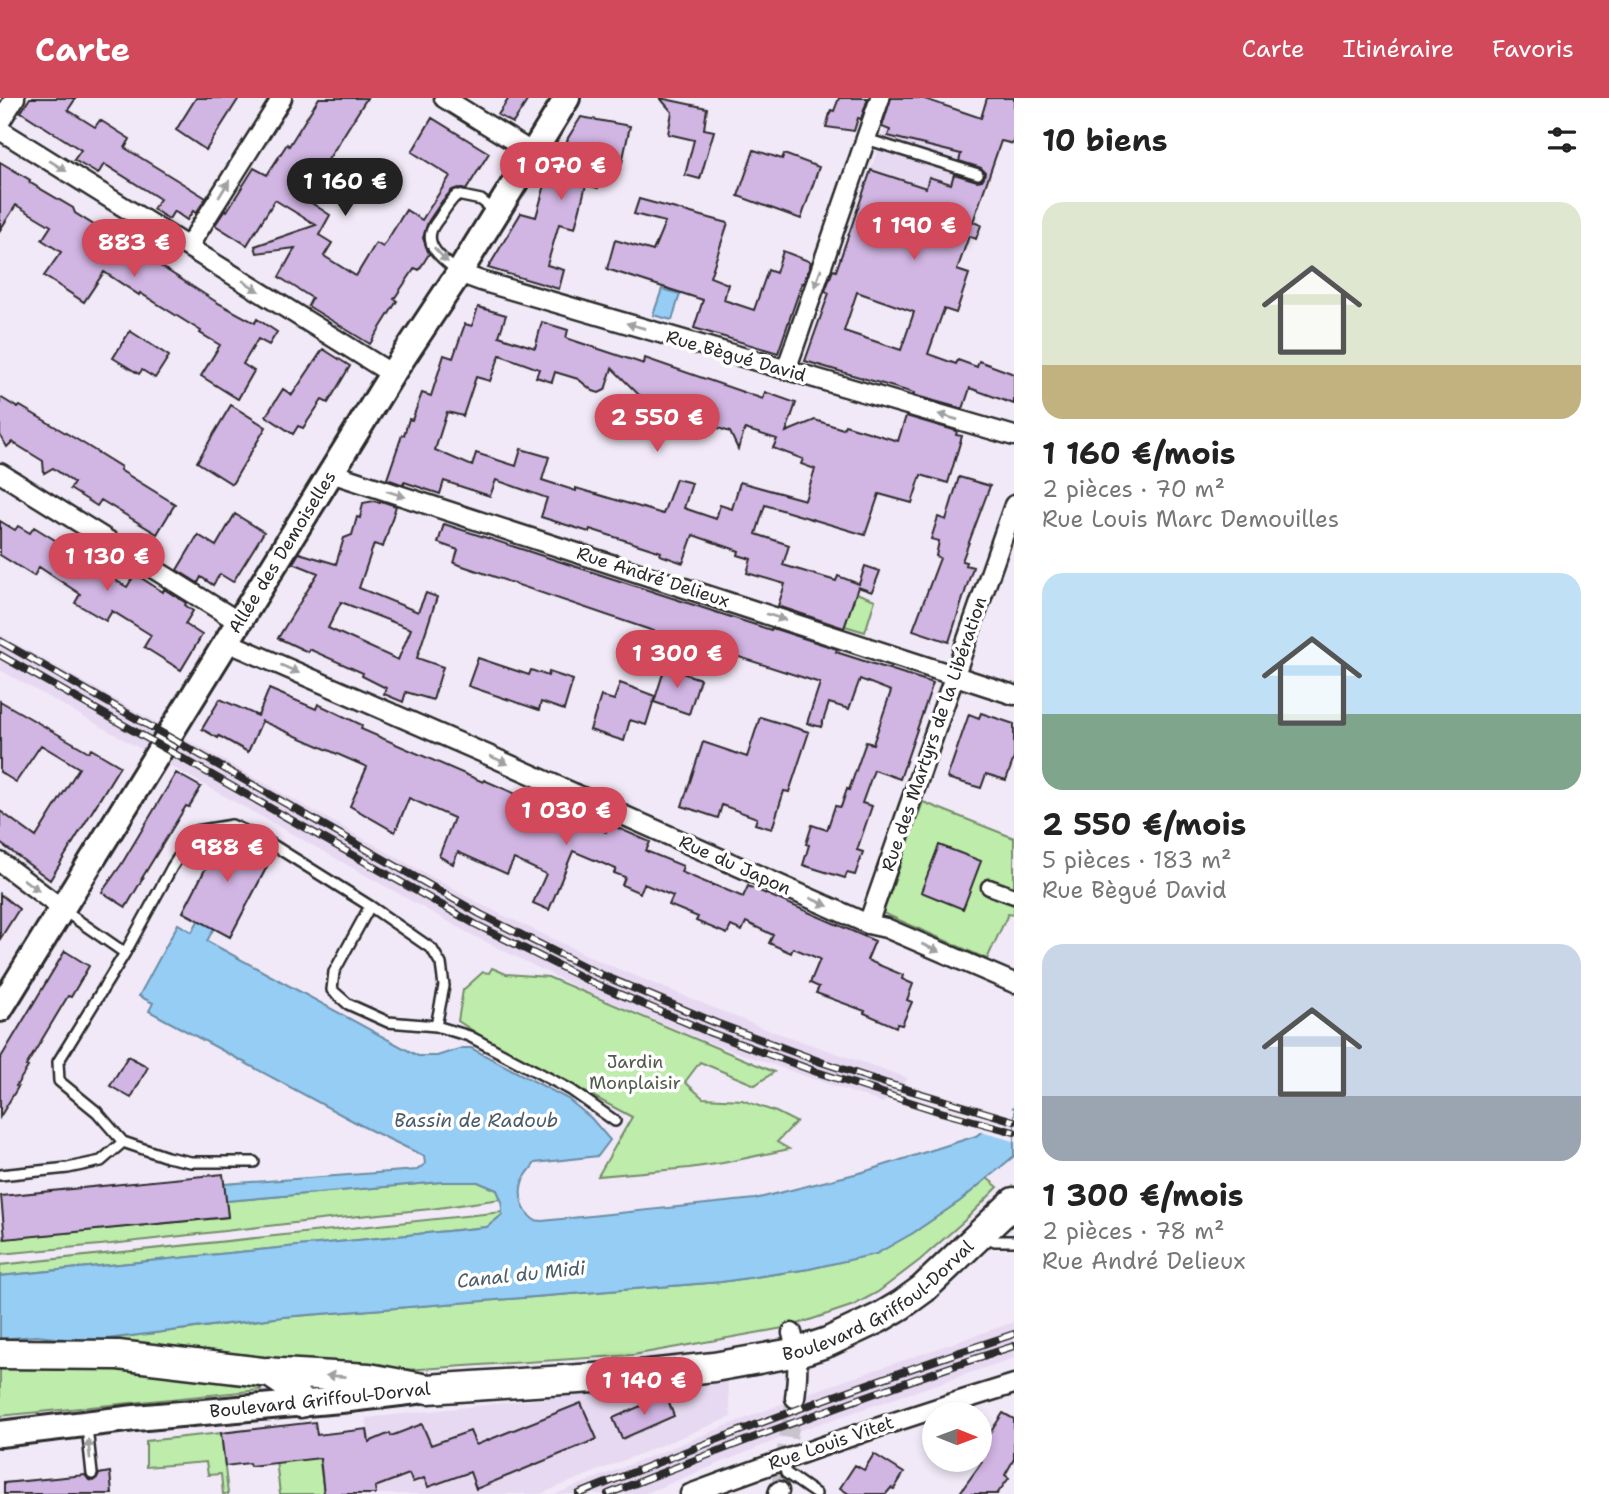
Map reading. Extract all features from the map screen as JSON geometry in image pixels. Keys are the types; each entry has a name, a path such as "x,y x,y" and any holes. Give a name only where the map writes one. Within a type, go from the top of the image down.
{"main road":[{"name":"Allée des Demoiselles","path":"0,1009 392,374 459,273 567,98"},
{"name":"Boulevard Griffoul-Dorval","path":"0,1434 428,1390 714,1367 795,1343 902,1282 1014,1180"},
{"name":"Boulevard Griffoul-Dorval","path":"795,1343 828,1342 901,1305 944,1271 1014,1202"},
{"path":"0,1354 118,1355 269,1372 369,1378 428,1390"},
{"path":"269,1372 288,1385 301,1403"}],"street":[{"path":"0,122 15,98"},
{"path":"188,247 282,98"},
{"path":"444,98 533,153"},
{"path":"786,370 880,98"},
{"path":"0,130 392,374"},
{"name":"Rue Bègué David","path":"459,273 1014,436"},
{"name":"Rue du Japon","path":"0,472 233,632 488,755 868,924 886,928 1014,983"},
{"name":"Rue André Delieux","path":"331,473 1014,695"},
{"name":"Rue des Martyrs de la Libération","path":"868,924 1014,505"},
{"path":"0,862 61,908"},
{"path":"989,887 1014,896"},
{"path":"795,1343 799,1368 795,1398"},
{"name":"Rue Louis Vitet","path":"690,1494 782,1459 1014,1384"}],"lane":[{"path":"866,139 978,174"},
{"path":"459,273 439,256 433,247 431,230 457,195 481,200 496,212"},
{"path":"254,1162 191,1162 123,1142 97,1112 59,1082 58,1062 125,953 172,867 196,831 232,825 265,840 370,906 432,949 441,964 444,986 436,1026"},
{"path":"370,906 334,972 332,990 348,1004 388,1022 436,1026 469,1036 571,1090 615,1121"},
{"path":"61,908 125,953"},
{"path":"0,1175 68,1168 101,1161 123,1142"},
{"path":"981,1234 995,1241 1014,1241"},
{"path":"87,1424 92,1474"},
{"path":"782,1459 786,1473 816,1494"}],"shaded area":[{"path":"890,114 1001,141 972,226 864,189"},
{"path":"0,635 482,905 601,962 763,1028 908,1078 883,1103 713,1044 587,992 472,935 0,670"},
{"path":"1014,1322 1014,1358 801,1430 644,1494 556,1494 809,1393"},
{"path":"727,1379 731,1417 540,1494 376,1494 366,1418"}],"green space":[{"path":"856,593 875,600 865,632 845,626"},
{"path":"923,802 1014,838 1014,915 1008,914 987,959 883,913"},
{"name":"Jardin Monplaisir","path":"492,968 506,974 548,977 774,1072 755,1085 700,1062 685,1082 703,1098 742,1100 796,1122 777,1142 789,1149 689,1168 598,1176 632,1117 484,1038 458,1021 463,990 483,972 489,973"},
{"path":"987,1178 998,1187 920,1260 878,1292 854,1305 789,1327 633,1355 390,1371 94,1342 283,1317 721,1282 809,1269 876,1253 913,1233 960,1201"},
{"path":"441,1182 478,1182 497,1190 501,1199 431,1209 0,1254 0,1239 228,1217 226,1201"},
{"path":"502,1212 502,1215 487,1227 0,1276 0,1265"},
{"path":"0,1365 112,1365 256,1383 261,1390 0,1416"},
{"path":"221,1433 228,1494 223,1494 221,1474 208,1475 206,1462 146,1467 146,1441"},
{"path":"319,1455 324,1494 280,1494 276,1460"}],"water":[{"path":"662,289 680,294 672,320 653,315"},
{"path":"225,831 272,857 230,937 214,928 207,941 418,1056 437,1056 471,1048 568,1099 591,1118 610,1140 598,1156 535,1163 523,1180 521,1188 524,1208 534,1220 755,1199 863,1172 976,1136 1014,1107 1014,1156 960,1201 876,1254 809,1269 721,1282 283,1317 94,1342 36,1336 0,1339 0,1276 487,1227 502,1215 502,1202 497,1190 478,1182 441,1182 226,1201 224,1184 417,1170 425,1164 424,1156 366,1128 149,1011 153,1003 139,996 178,924 192,932 198,921 183,912"}],"pier":[{"path":"1008,1107 1014,1109 1014,1141 977,1131"}],"building":[{"path":"30,98 76,98 68,110 95,127 100,120 130,139 125,148 206,198 196,213 193,211 187,220 174,211 169,219 153,209 160,199 104,164 98,174 74,160 81,150 21,112"},
{"path":"196,98 239,98 206,150 176,130"},
{"path":"319,98 367,98 304,198 330,215 319,235 332,243 324,256 356,276 376,243 383,247 406,210 422,220 450,176 412,152 432,118 489,153 466,190 452,190 428,222 423,238 429,254 419,270 415,268 394,299 397,301 370,344 308,306 312,298 279,277 295,248 257,253 255,246 316,225 275,200 247,245 215,225 254,168 267,175"},
{"path":"509,98 529,98 513,123 498,115"},
{"path":"660,98 707,108 704,129 714,131 700,179 685,175 694,140 668,134 672,112"},
{"path":"839,98 868,98 854,131 826,127 831,110 834,111"},
{"path":"891,98 922,98 981,118 987,98 1014,98 1014,144 1001,141 973,222 981,225 976,239 969,236 957,270 969,274 956,313 944,309 928,354 956,364 958,360 977,367 979,361 1014,374 1014,404 970,388 963,409 805,361 829,293 825,291 833,270 836,271 871,170 926,188 929,177 951,184 954,174 977,181 984,177 985,172 981,168 959,161 961,154 888,136 890,130 882,127","holes":["857,292 914,312 901,350 844,331"]},
{"path":"581,117 630,126 622,163 605,159 598,188 586,185 575,228 559,224 547,265 564,270 559,289 488,268 521,213 536,217 548,174 558,177 568,138"},
{"path":"754,150 782,159 784,154 819,167 801,219 738,196"},
{"path":"0,162 127,246 128,244 135,248 137,243 163,260 159,265 218,303 255,323 257,319 277,332 269,345 258,339 243,364 254,371 238,399 201,376 220,345 200,333 201,331 104,272 84,302 44,276 61,252 42,240 51,226 16,205 0,230"},
{"path":"639,199 728,223 710,277 728,284 724,300 754,310 768,270 776,273 783,251 811,262 778,353 694,328 703,300 607,269 615,240 653,251 665,222 634,214"},
{"path":"478,307 506,315 499,336 535,348 542,322 568,330 566,338 644,364 645,358 763,399 765,392 796,403 786,432 815,420 843,429 845,425 898,441 906,416 957,431 956,435 962,436 948,483 921,475 912,503 879,494 865,535 765,505 756,534 789,545 783,565 836,581 838,576 859,584 865,566 880,571 872,592 858,587 844,628 778,606 785,584 747,573 751,559 738,555 739,551 693,535 683,563 660,555 661,552 590,529 589,532 541,517 547,498 496,480 490,496 444,481 440,494 387,479 402,435 409,419 412,420 422,393 431,396 444,355 453,358 465,324 472,326","holes":["500,355 539,369 536,377 552,382 555,372 578,379 599,393 605,390 612,368 639,395 700,416 698,421 730,432 738,449 745,429 777,439 773,448 803,459 801,464 815,469 805,500 740,482 732,509 720,505 716,519 684,508 692,483 676,479 663,514 542,480 549,457 521,449 516,466 476,453 472,466 435,450 447,412 463,416 476,377 490,381"]},
{"path":"130,331 169,356 155,378 142,370 139,374 113,358"},
{"path":"323,349 350,366 328,403 322,400 303,428 298,426 293,434 266,416 283,389 292,395"},
{"path":"0,397 81,442 175,504 157,534 101,500 97,506 70,489 74,483 53,468 44,473 43,461 12,442 7,447 0,435"},
{"path":"231,405 266,427 232,484 197,462"},
{"path":"959,477 990,486 962,561 973,567 949,642 913,630 940,558 936,556 939,541 931,539 938,517 946,520"},
{"path":"381,501 396,506 383,547 374,544 359,588 418,612 426,593 437,597 417,658 443,667 433,700 406,692 403,702 384,694 386,688 362,676 363,673 278,638 318,573 293,563 299,553 336,564 344,538 352,535 357,517 360,518 363,503","holes":["341,602 411,629 398,660 328,628"]},
{"path":"235,514 264,532 233,582 220,574 213,585 201,577 198,583 177,570 198,535 216,546"},
{"path":"0,521 15,530 18,526 30,533 34,527 84,558 82,561 127,587 135,574 186,603 193,611 185,624 202,635 181,670 144,647 151,635 112,611 106,621 75,603 80,594 39,567 34,576 0,555"},
{"path":"444,524 837,649 836,652 933,683 900,779 874,770 862,803 872,806 857,850 863,852 855,875 847,873 845,878 803,865 809,845 806,844 812,825 827,830 835,806 841,807 866,742 873,744 891,691 860,679 849,709 829,703 821,727 807,723 820,683 706,646 707,643 676,634 674,638 454,563 458,550 438,543"},
{"path":"478,658 529,675 531,670 548,676 549,672 573,680 564,710 541,702 539,710 468,686"},
{"path":"665,667 700,679 689,714 654,702"},
{"path":"620,683 655,696 646,725 630,720 624,741 590,730 601,696 614,700"},
{"path":"269,689 316,709 318,704 362,725 361,729 585,824 606,832 609,824 650,842 646,851 683,866 681,872 712,885 743,897 748,886 875,941 867,960 903,975 902,979 913,984 907,1000 912,1002 902,1025 897,1024 896,1027 864,1013 865,1011 816,993 819,987 810,983 820,959 793,948 791,953 769,943 773,935 746,922 742,931 731,926 727,934 696,921 698,917 669,905 673,896 644,884 640,893 622,885 625,877 614,873 616,869 573,851 549,910 533,903 546,874 514,859 507,874 458,852 453,864 439,856 454,818 409,798 395,832 350,806 367,767 262,721 248,752 202,729 220,699 258,716"},
{"path":"0,701 89,752 91,749 120,766 50,880 0,843 0,811 36,837 79,768 41,745 16,782 0,772"},
{"path":"981,713 1014,724 1014,758 1006,780 986,774 981,788 947,778 969,714 979,718"},
{"path":"760,717 809,732 789,792 784,791 772,829 755,824 757,818 722,805 718,818 682,806 703,742 747,757"},
{"path":"176,773 201,787 189,807 186,806 126,907 102,892"},
{"path":"224,833 272,857 230,937 183,912"},
{"path":"939,845 981,861 963,909 921,892"},
{"path":"0,894 19,909 0,939"},
{"path":"65,951 89,966 26,1066 28,1067 16,1086 18,1087 0,1117 0,1059"},
{"path":"128,1056 148,1067 131,1098 110,1086"},
{"path":"223,1174 228,1217 5,1239 1,1196"},
{"path":"666,1395 674,1416 622,1439 613,1418"},
{"path":"581,1403 597,1439 476,1489 470,1472 428,1487 424,1478 413,1482 409,1474 375,1487 376,1494 324,1494 320,1458 225,1466 221,1433 315,1422 317,1435 367,1429 369,1442 422,1424 431,1445 470,1431 476,1445"},
{"path":"1003,1413 1014,1419 1014,1459 1005,1475 1009,1478 997,1494 959,1494 975,1472 992,1472 992,1430"},
{"path":"874,1454 904,1473 894,1489 891,1488 886,1494 849,1494 840,1488 855,1465 864,1470"},
{"path":"110,1472 112,1494 4,1494 4,1483 85,1475 93,1481 99,1474"}],"tunnel":[{"path":"779,1491 795,1398"}],"railway":[{"path":"0,641 480,914 595,972 716,1023 821,1062 1014,1121"},
{"path":"0,655 475,924 591,982 711,1033 817,1072 941,1112 1014,1132"},
{"path":"579,1494 795,1410 1014,1334"},
{"path":"608,1494 810,1417 1014,1346"}],"water label":[{"name":"Bassin de Radoub","path":"476,1120"},
{"name":"Canal du Midi","path":"521,1274"}]}
